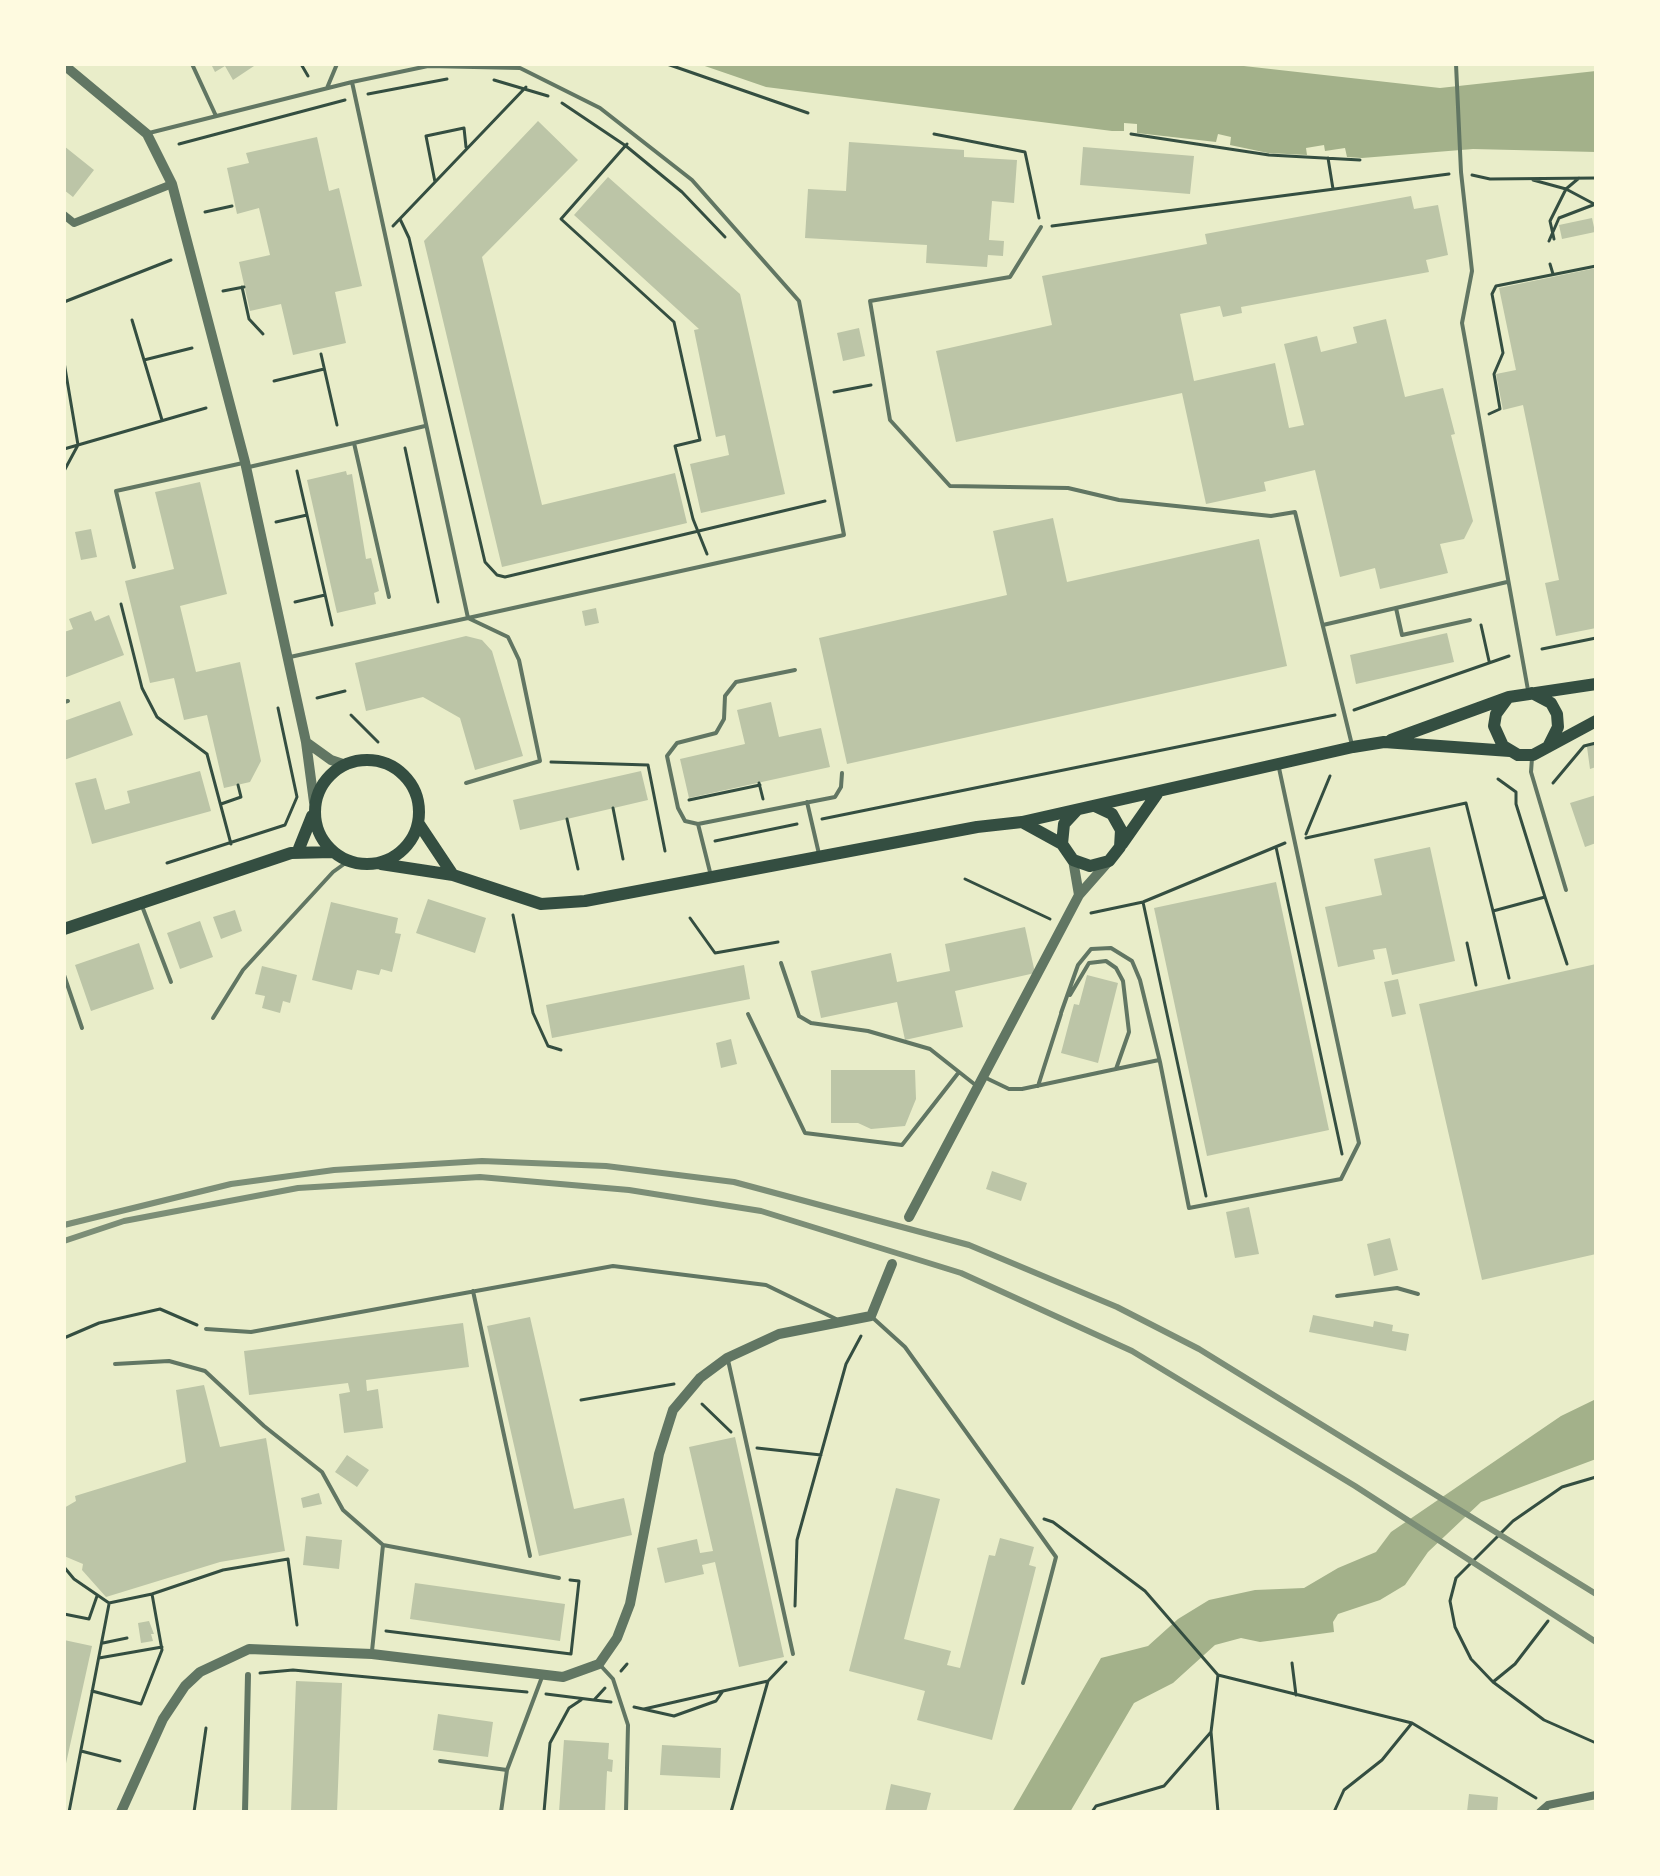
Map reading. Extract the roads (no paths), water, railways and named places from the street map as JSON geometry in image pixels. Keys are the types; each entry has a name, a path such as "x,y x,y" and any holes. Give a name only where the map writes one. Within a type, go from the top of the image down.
{"main road":[{"path":"64,929 298,851 333,852 351,859 453,875 541,904 585,901 977,827 1022,822 1157,794 1278,762 1384,742 1509,697 1596,684"},
{"path":"1529,692 1541,695 1557,714 1558,727 1546,749"},
{"path":"1509,697 1496,714 1494,726 1497,737 1510,751"},
{"path":"1384,742 1533,755 1596,721"},
{"path":"298,851 327,779 346,765 379,762 391,766 409,780 419,801 419,824 409,845 396,857 381,864"},
{"path":"1022,822 1062,844 1073,860 1090,866 1109,861 1157,794"},
{"path":"1095,806 1112,814 1121,830 1120,847"},
{"path":"314,808 318,834 333,852"},
{"path":"1062,844 1064,824 1077,810"},
{"path":"419,824 453,875"}],"street":[{"path":"64,65 147,134 172,184 246,465 306,742 314,808"},
{"path":"64,215 74,223 172,184"},
{"path":"306,742 331,760 346,765"},
{"path":"1073,860 1079,895"},
{"path":"909,1217 1079,895 1109,861"},
{"path":"121,1812 163,1719 185,1686 200,1672 249,1649 372,1654 563,1677 599,1664 617,1638 630,1604 659,1454 673,1410 700,1378 727,1358 779,1334 838,1320 871,1316 892,1264"},
{"path":"245,1812 248,1675"},
{"path":"1540,1812 1548,1805 1596,1795"}],"lane":[{"path":"192,64 216,116"},
{"path":"327,89 337,64"},
{"path":"1456,64 1461,172 1472,271 1462,323 1529,692"},
{"path":"147,134 428,66 520,68 600,108 692,180 799,301 844,535 288,658"},
{"path":"352,82 468,618"},
{"path":"1041,227 1010,277 870,301 890,420 950,486 1068,488 1119,500 1271,516 1295,512 1353,747"},
{"path":"134,567 116,491 426,426"},
{"path":"354,443 389,597"},
{"path":"1323,625 1507,582"},
{"path":"1396,608 1402,635 1470,620"},
{"path":"466,783 540,761 519,660 508,637 468,618"},
{"path":"795,670 736,682 725,696 724,719 716,733 677,743 667,756 678,808 685,821 698,824 835,797 841,787 842,773"},
{"path":"1533,755 1531,772 1566,890"},
{"path":"1038,1086 1078,965 1091,949 1111,948 1132,961 1140,980 1189,1208 1341,1179 1359,1143 1278,762"},
{"path":"807,802 819,857"},
{"path":"698,824 711,878"},
{"path":"213,1018 243,970 333,872 351,859"},
{"path":"141,903 171,982"},
{"path":"1061,1013 1089,963 1106,961 1116,968 1123,981 1129,1032 1116,1069"},
{"path":"781,963 799,1016 811,1023 868,1031 930,1049 979,1088"},
{"path":"64,975 82,1028"},
{"path":"748,1014 805,1133 902,1145 959,1072"},
{"path":"984,1077 1009,1089 1038,1086 1159,1060"},
{"path":"206,1329 251,1332 473,1291 523,1285 613,1266 766,1285 838,1320"},
{"path":"1337,1296 1397,1288 1418,1294"},
{"path":"473,1291 530,1556"},
{"path":"871,1316 905,1347 1056,1557 1023,1683"},
{"path":"727,1358 793,1654"},
{"path":"115,1364 169,1361 205,1371 264,1426 322,1472 343,1510 383,1545 559,1578"},
{"path":"372,1654 383,1545"},
{"path":"599,1664 613,1679 628,1725 626,1812"},
{"path":"501,1812 507,1770 543,1675"},
{"path":"440,1761 507,1770"}],"railway":[{"path":"64,1225 231,1184 334,1170 482,1161 606,1166 734,1182 969,1245 1117,1307 1199,1349 1596,1594"},
{"path":"64,1241 124,1221 298,1188 480,1177 629,1190 761,1211 961,1273 1132,1351 1355,1486 1596,1642"}]}
